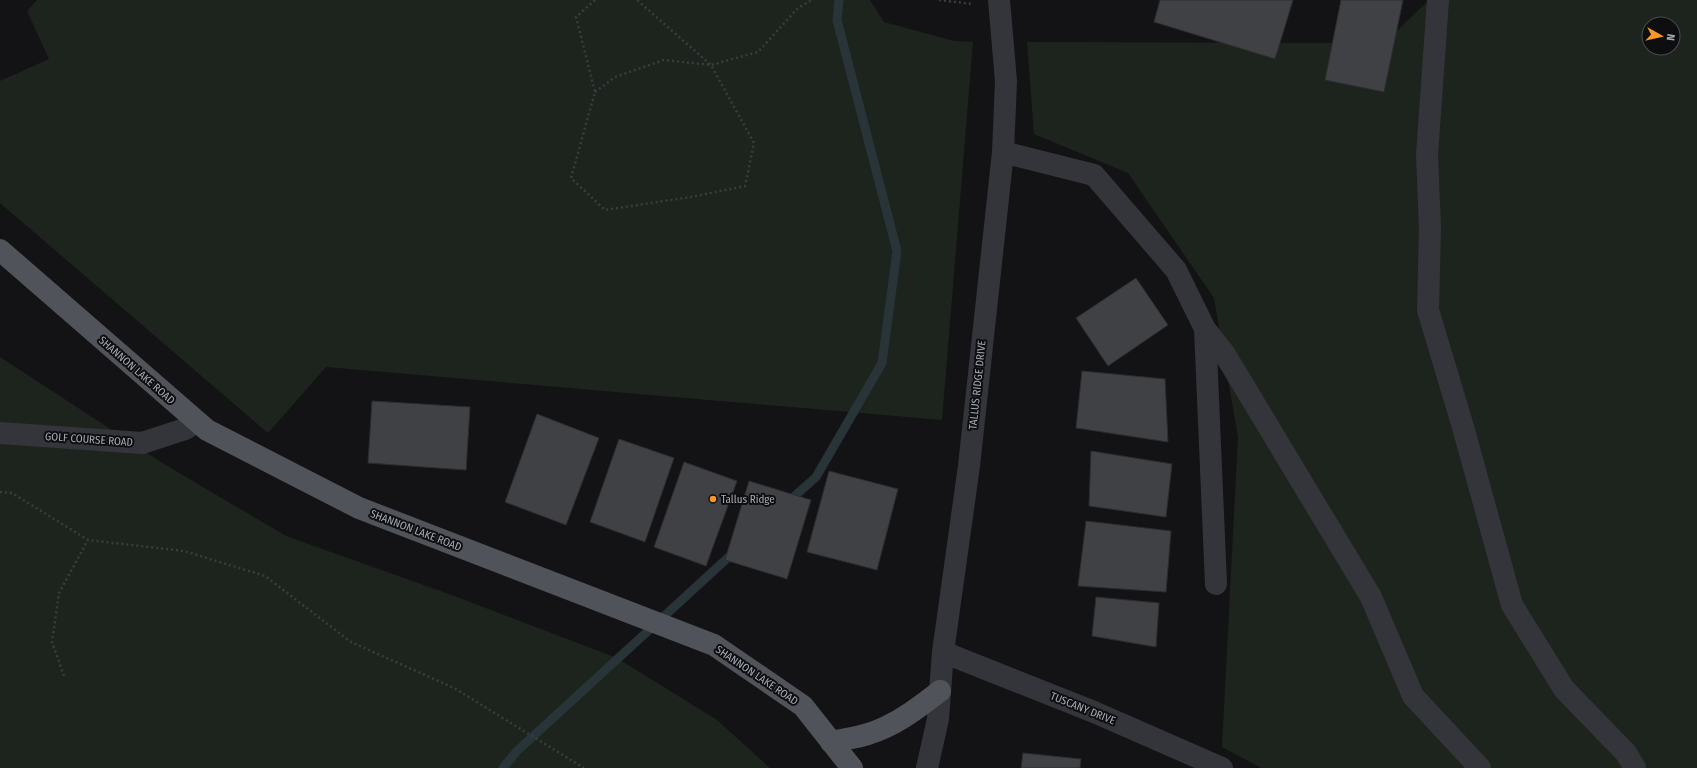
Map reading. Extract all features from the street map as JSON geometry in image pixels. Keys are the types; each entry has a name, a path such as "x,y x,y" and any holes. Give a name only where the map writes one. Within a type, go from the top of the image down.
{"main road":[{"name":"SHANNON LAKE ROAD","path":"0,250 207,430 359,508 714,645 803,706 852,768"},
{"path":"831,742 869,734 910,715 940,691"}],"street":[{"path":"1438,0 1428,155 1430,228 1428,310 1463,427 1512,605 1564,689 1626,753 1635,768"},
{"name":"TALLUS RIDGE DRIVE","path":"927,768 938,719 943,652 968,466 1003,152 1006,81 999,3"},
{"path":"1003,152 1094,175 1176,270 1205,329 1228,360 1371,597 1413,696 1480,768"},
{"path":"1205,329 1216,584"},
{"name":"GOLF COURSE ROAD","path":"0,433 142,443 185,429 197,422"},
{"name":"TUSCANY DRIVE","path":"943,652 1094,712 1222,768"}],"path":[{"path":"595,0 576,17 595,92 571,178 605,210 691,197 744,186 754,143 711,65 637,0"},
{"path":"595,92 615,77 664,60 711,65 758,52 798,8 812,0"},
{"path":"939,0 999,3"},
{"path":"0,492 12,493 88,540 184,551 265,576 351,642 454,688 584,768"},
{"path":"64,676 52,642 59,593 88,540"}],"shaded area":[{"path":"37,0 870,0 884,22 954,41 973,42 942,420 326,367 268,433 0,203 0,81 49,59 27,11"},
{"path":"1429,0 1697,0 1697,768 1261,768 1222,747 1238,437 1214,298 1128,173 1034,134 1027,42 1384,43"},
{"path":"0,357 164,464 286,536 449,594 617,658 717,720 770,768 0,768"}],"building":[{"path":"1160,0 1293,0 1275,59 1154,22"},
{"path":"1341,0 1403,0 1384,92 1325,80"},
{"path":"1136,278 1168,325 1108,366 1076,318"},
{"path":"1082,371 1165,379 1168,442 1076,428"},
{"path":"372,401 470,407 466,470 368,463"},
{"path":"537,414 599,438 566,525 505,502"},
{"path":"619,439 674,458 645,542 590,522"},
{"path":"1091,451 1172,464 1166,517 1089,506"},
{"path":"684,462 737,481 706,566 654,547"},
{"path":"829,471 898,489 877,570 807,552"},
{"path":"749,481 811,500 787,579 725,560"},
{"path":"1086,521 1171,531 1166,592 1078,586"},
{"path":"1096,597 1159,603 1156,647 1092,636"},
{"path":"1023,753 1081,759 1080,768 1021,768"}],"waterway":[{"path":"787,503 816,477 882,363 897,251 837,20 839,0"},
{"path":"503,768 517,751 733,553"}],"place":[{"name":"Tallus Ridge","path":"713,499"}]}
